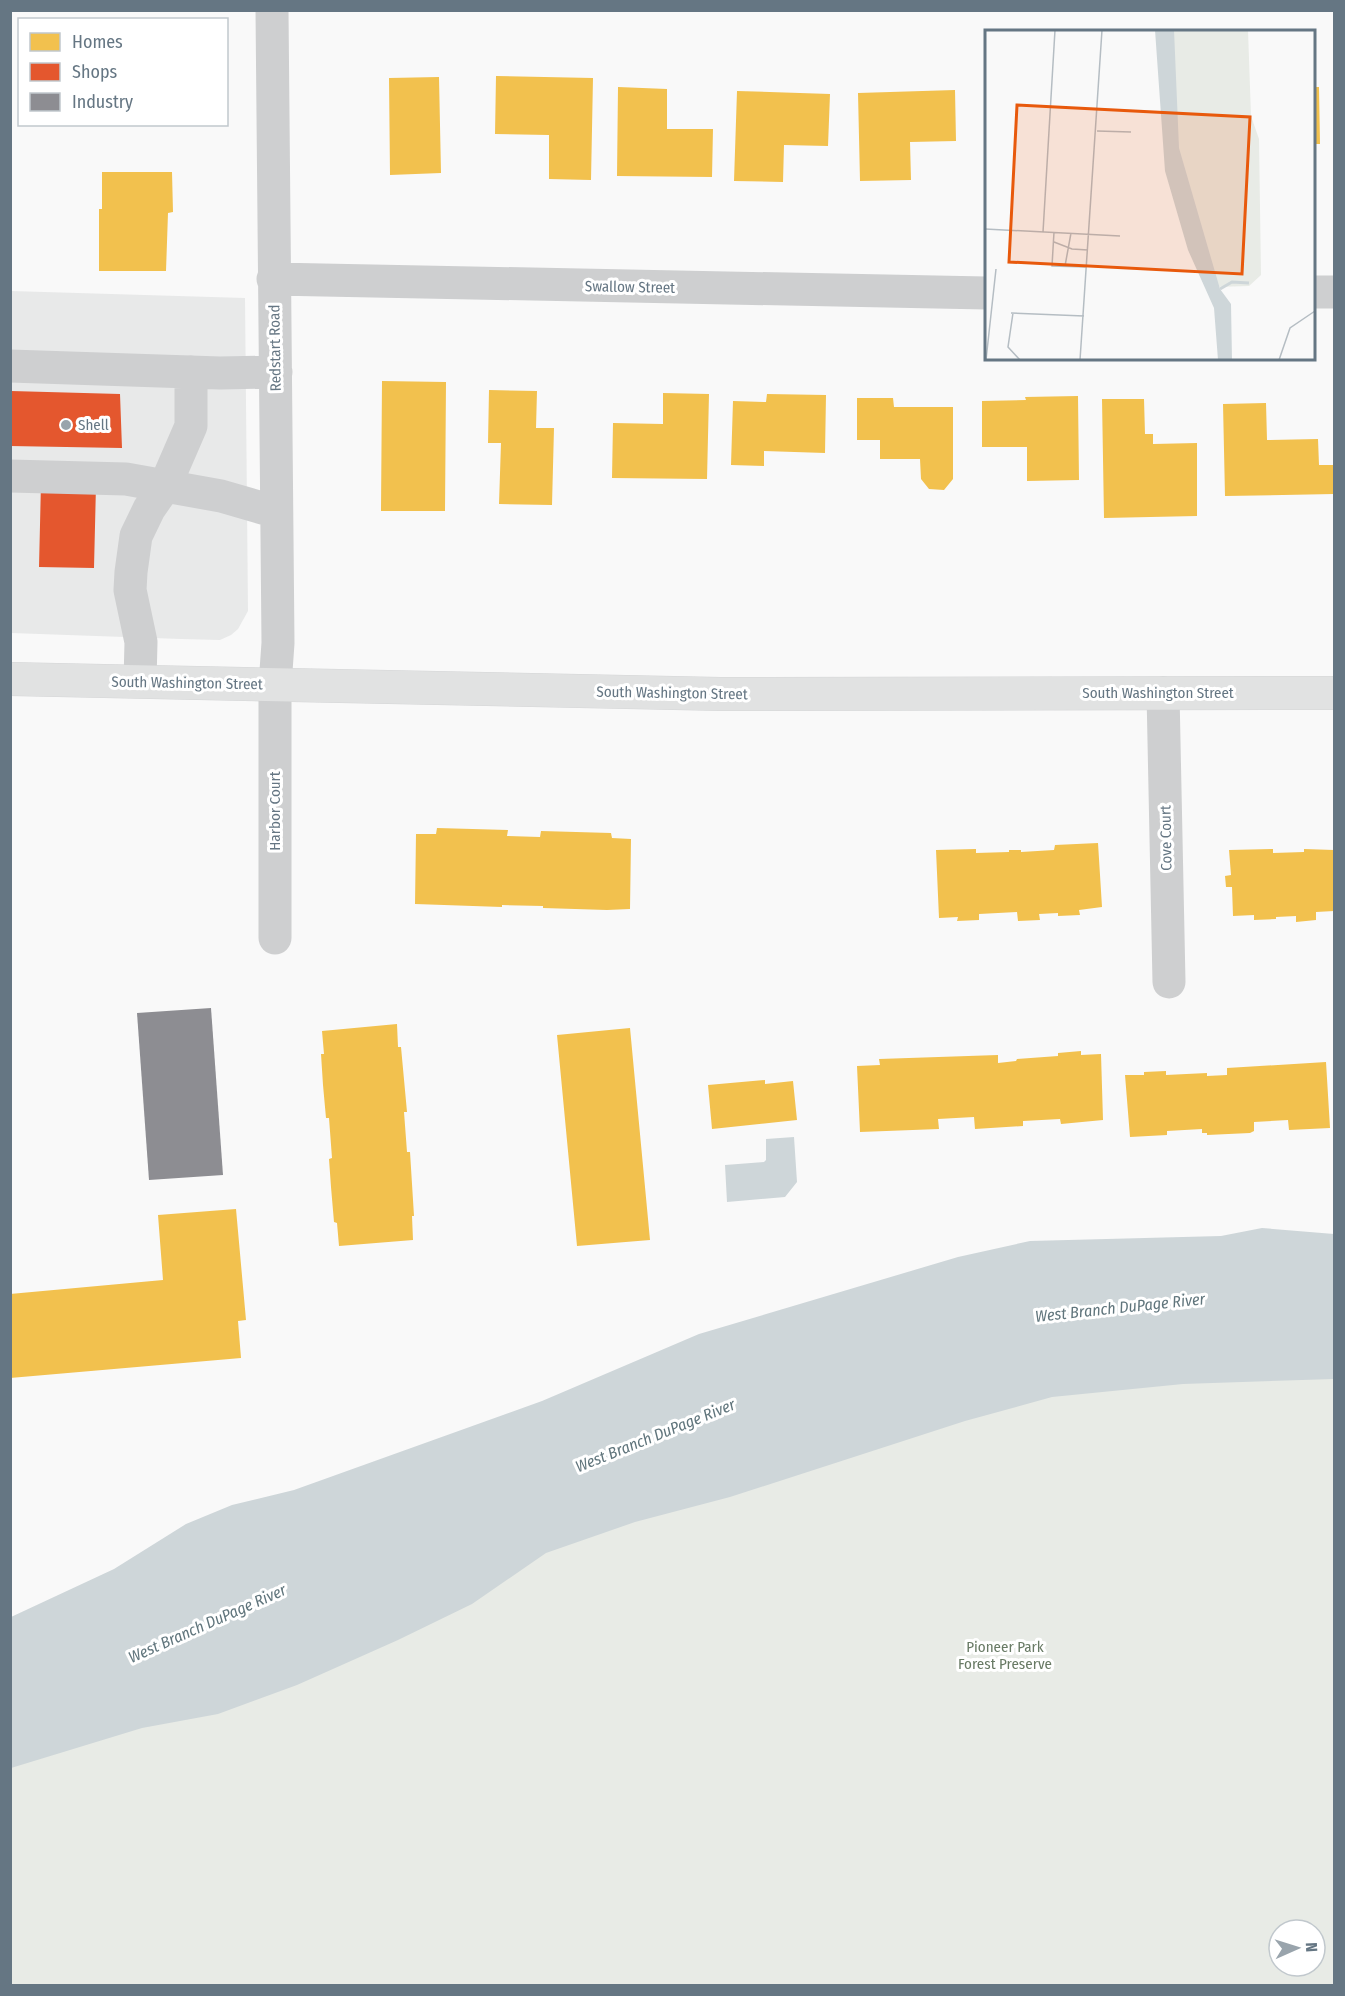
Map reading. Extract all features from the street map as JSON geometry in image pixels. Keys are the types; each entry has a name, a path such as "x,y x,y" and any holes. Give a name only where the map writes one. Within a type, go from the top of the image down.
{"main road":[{"name":"South Washington Street","path":"10,679 721,694 1335,693"}],"street":[{"name":"Redstart Road","path":"272,10 278,643 275,685"},
{"name":"Swallow Street","path":"273,279 985,293"},
{"path":"1315,292 1335,292"},
{"path":"10,366 220,374 276,372"},
{"path":"140,681 141,642 130,590 136,536 149,509 165,486 191,426 191,372"},
{"path":"10,476 126,479 221,496 276,512"},
{"name":"Harbor Court","path":"275,685 275,938"},
{"name":"Cove Court","path":"1163,693 1169,982"}],"shaded area":[{"path":"11,291 245,298 248,611 238,629 231,635 220,640 11,633"}],"green space":[{"name":"Pioneer Park Forest Preserve","path":"1334,1287 1334,1985 11,1985 10,1713"}],"water":[{"path":"794,1137 797,1182 785,1197 727,1202 725,1165 764,1162 766,1160 766,1139"},
{"name":"West Branch DuPage River","path":"1262,1228 1334,1234 1334,1379 1183,1384 1052,1397 965,1421 730,1497 635,1522 546,1553 472,1604 297,1685 218,1714 142,1728 11,1768 11,1617 114,1569 186,1524 232,1505 294,1490 542,1401 699,1334 958,1257 1030,1241 1221,1236"}],"building: Homes":[{"path":"496,76 593,78 591,180 549,179 549,135 495,134"},
{"path":"439,77 441,173 390,175 389,78"},
{"path":"618,87 667,89 667,129 713,129 712,177 617,176"},
{"path":"1315,87 1319,87 1320,144 1315,144"},
{"path":"955,90 956,141 910,142 911,180 860,181 858,93"},
{"path":"737,91 830,94 828,146 784,145 783,182 734,181"},
{"path":"984,93 985,93 985,131"},
{"path":"102,172 172,172 173,212 168,213 166,271 99,271 99,209 102,209"},
{"path":"382,381 446,382 445,511 381,511"},
{"path":"489,390 537,391 536,428 554,428 552,505 499,504 501,443 488,443"},
{"path":"663,393 709,394 707,479 612,478 613,423 663,424"},
{"path":"767,394 826,395 825,453 764,451 764,466 731,465 733,401 766,402"},
{"path":"1078,396 1079,480 1027,481 1027,447 982,447 982,401"},
{"path":"857,398 893,398 894,407 953,407 953,479 944,490 929,489 921,479 920,459 880,459 880,440 857,440"},
{"path":"1102,399 1144,399 1145,434 1153,434 1153,444 1197,443 1197,516 1104,518"},
{"path":"1266,403 1267,440 1318,439 1319,465 1334,465 1334,494 1225,496 1223,404"},
{"path":"437,828 508,830 507,836 540,837 541,831 611,833 612,838 631,839 630,909 415,904 416,834 436,834"},
{"path":"1098,843 1102,907 1079,910 1080,915 1039,914 1040,920 1018,921 1017,912 979,914 979,920 957,921 958,917 939,918 936,850 976,849 976,853 1009,852 1009,850 1021,850 1021,852 1054,850 1055,845"},
{"path":"1273,849 1273,853 1304,852 1304,849 1334,850 1334,911 1316,912 1316,920 1296,922 1296,916 1254,920 1254,915 1233,916 1232,887 1226,887 1225,876 1231,875 1229,850"},
{"path":"397,1024 407,1112 404,1112 407,1152 410,1152 414,1216 412,1216 413,1240 339,1246 331,1187 329,1159 332,1158 329,1118 326,1118 323,1085 322,1031"},
{"path":"630,1028 650,1240 577,1246 557,1035"},
{"path":"1081,1051 1081,1055 1101,1054 1103,1120 1061,1124 1060,1119 1023,1121 1023,1126 975,1129 974,1117 938,1119 939,1129 860,1132 857,1066 880,1065 879,1059 998,1055 998,1063"},
{"path":"1326,1062 1330,1128 1289,1130 1288,1120 1254,1122 1254,1131 1250,1133 1207,1135 1207,1133 1202,1133 1202,1129 1167,1131 1167,1135 1130,1137 1125,1075 1144,1075 1144,1072 1166,1071 1166,1075 1207,1073 1207,1076 1227,1075 1227,1068"},
{"path":"765,1080 765,1084 793,1081 797,1120 712,1129 708,1085"},
{"path":"236,1209 246,1320 238,1321 241,1358 10,1378 10,1294 163,1280 158,1215"}],"building: Shops":[{"name":"Shell","path":"11,391 120,394 122,448 10,446"},
{"path":"41,483 96,485 94,568 39,567"}],"building: Industry":[{"path":"211,1008 223,1175 149,1180 137,1013"}],"place":[{"name":"Shell","path":"66,425"}]}
